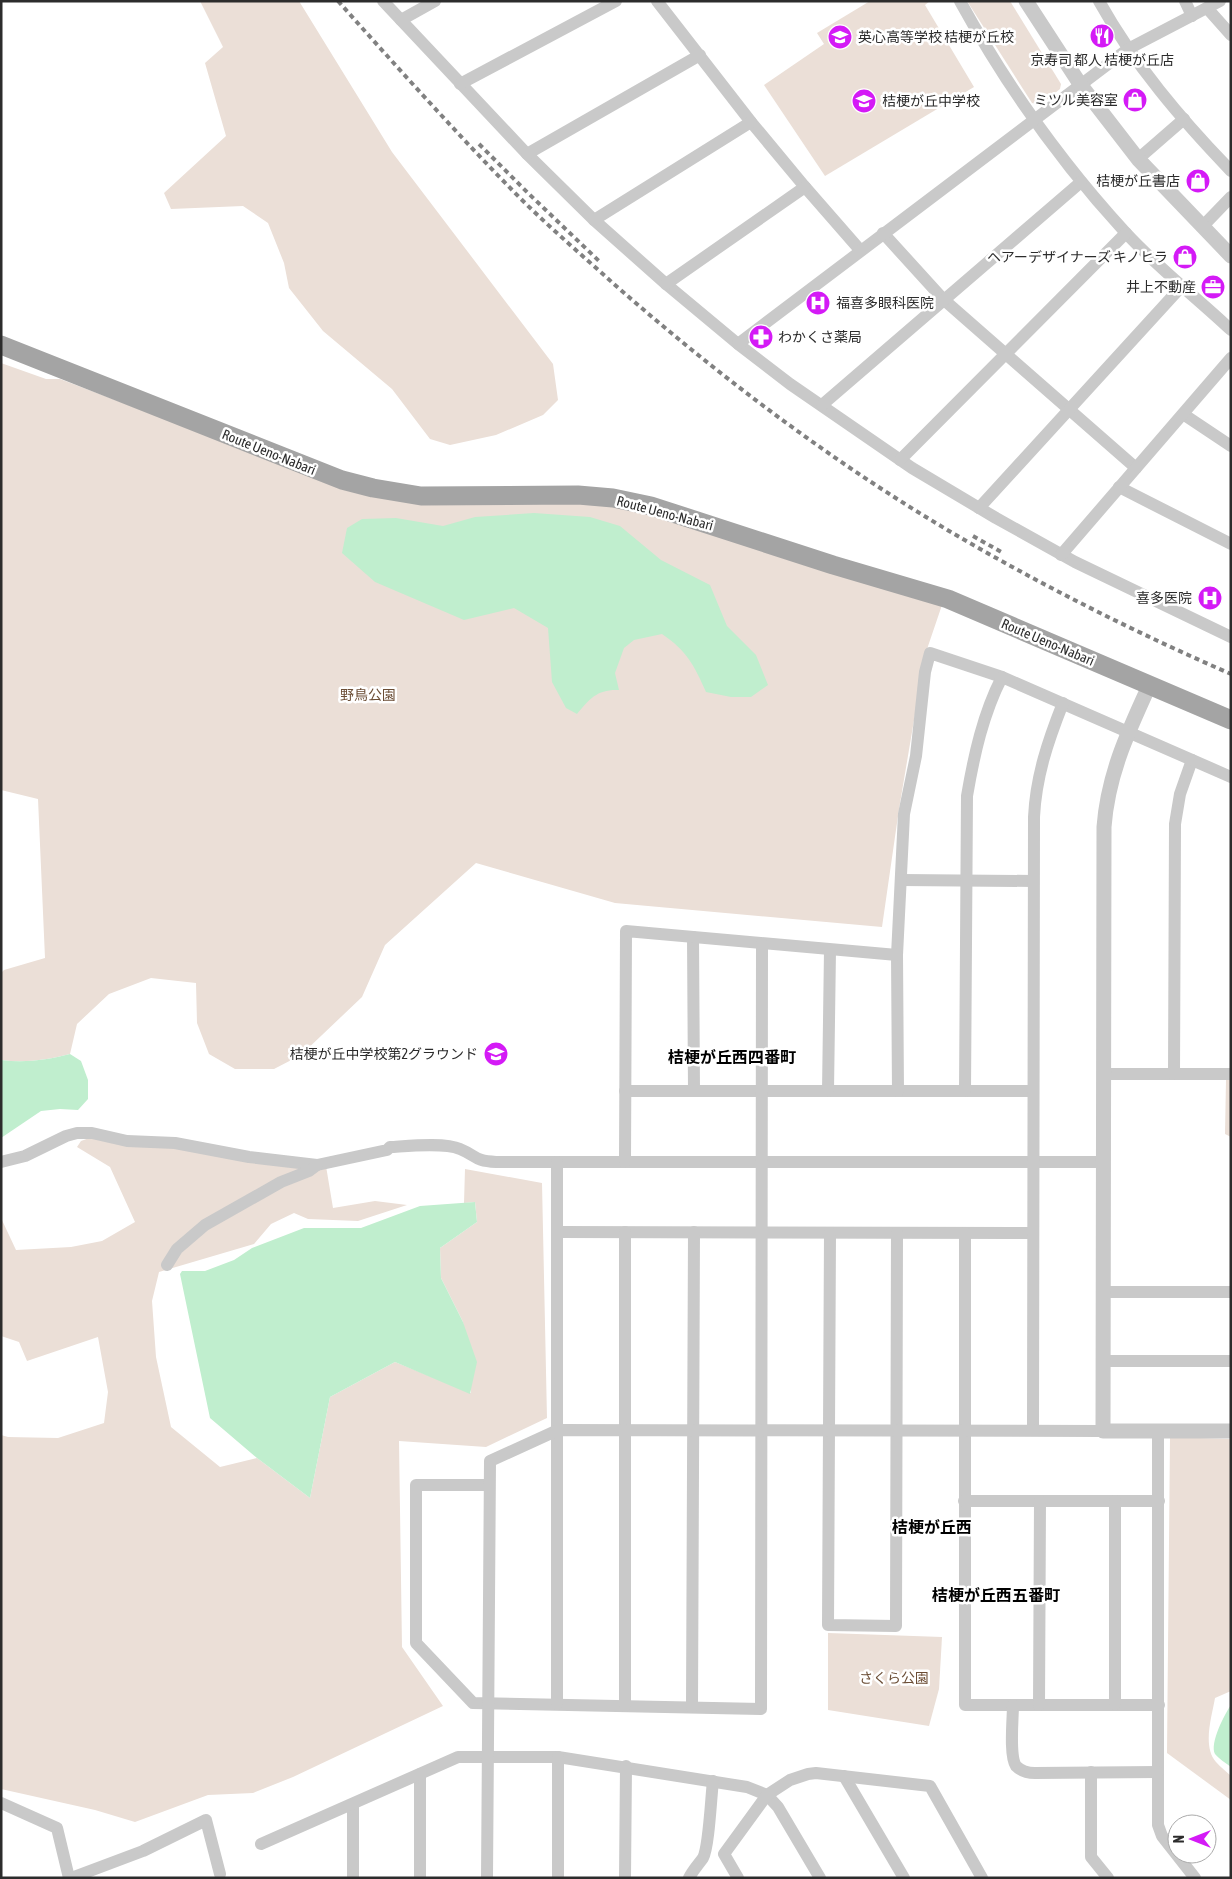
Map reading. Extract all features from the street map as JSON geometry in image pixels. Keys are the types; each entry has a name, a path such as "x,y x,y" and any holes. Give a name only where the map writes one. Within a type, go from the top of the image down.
{"main road":[{"name":"Route Ueno-Nabari","path":"1,345 342,480 373,488 421,496 578,495 613,498 651,506 948,600 1150,684 1231,720"}],"street":[{"path":"383,1 527,154 594,220 666,284 738,344 790,384 900,460 979,508 1061,554 1231,637"},
{"path":"401,20 435,1"},
{"path":"460,84 616,1"},
{"path":"657,1 751,122 860,250"},
{"path":"960,1 992,57 1033,120 1081,182 1126,233 1181,287 1231,330"},
{"path":"1026,1 1080,84 1138,159 1231,256"},
{"path":"1098,1 1128,50 1184,119 1231,171"},
{"path":"1185,1 1192,16"},
{"path":"738,344 1080,84 1128,50 1220,1"},
{"path":"1208,8 1231,35"},
{"path":"527,154 700,55"},
{"path":"1138,159 1184,119"},
{"path":"594,220 751,122"},
{"path":"822,405 1081,182"},
{"path":"666,284 805,187"},
{"path":"1202,227 1231,197"},
{"path":"883,233 943,299 1136,468"},
{"path":"900,460 1126,233"},
{"path":"979,508 1181,287"},
{"path":"1061,554 1231,358"},
{"path":"1183,414 1231,446"},
{"path":"1119,487 1231,544"},
{"path":"898,1090 897,955 904,814 916,756 925,672 930,653 1002,676 1231,776"},
{"path":"965,1091 966,815 970,776 983,724 1002,676"},
{"path":"1103,1430 1104,820 1113,769 1150,684"},
{"path":"1033,1430 1033,881 1036,789 1046,746 1063,703"},
{"path":"1174,1074 1175,824 1180,794 1192,760"},
{"path":"901,880 1033,881"},
{"path":"625,1162 626,931 897,955"},
{"path":"693,937 694,1091"},
{"path":"489,1485 416,1485 416,1642 473,1703 761,1708 762,944"},
{"path":"828,1091 830,950"},
{"path":"1104,1074 1231,1074"},
{"path":"625,1091 1033,1090"},
{"path":"1,1162 25,1156 66,1136 77,1133 92,1133 121,1140 170,1142 249,1157 317,1165 387,1150 390,1147 427,1145 460,1149 478,1160 485,1161 1104,1162"},
{"path":"557,1162 557,1704"},
{"path":"167,1265 176,1249 205,1225 281,1182 310,1171 317,1165"},
{"path":"558,1232 1032,1233"},
{"path":"625,1232 625,1706"},
{"path":"692,1707 694,1232"},
{"path":"830,1232 828,1625 886,1626 896,1626 897,1232"},
{"path":"965,1233 964,1705 1159,1705"},
{"path":"1103,1292 1231,1292"},
{"path":"1103,1361 1231,1361"},
{"path":"487,1878 487,1757 490,1703 490,1461 558,1430 1231,1431"},
{"path":"1158,1430 1159,1830 1167,1844 1195,1878"},
{"path":"964,1501 1159,1501"},
{"path":"1039,1705 1040,1501"},
{"path":"1115,1501 1115,1704"},
{"path":"1013,1705 1013,1756 1017,1766 1028,1772 1158,1772"},
{"path":"261,1844 458,1757 558,1757 626,1766 747,1787 766,1795 778,1806 820,1878"},
{"path":"558,1757 558,1878"},
{"path":"625,1878 626,1766"},
{"path":"1091,1772 1091,1857 1108,1878"},
{"path":"738,1878 724,1854 766,1795 790,1780 808,1774 823,1773 930,1786 945,1807 982,1878"},
{"path":"420,1774 420,1878"},
{"path":"844,1776 904,1878"},
{"path":"689,1878 693,1869 703,1858 706,1847 713,1781"},
{"path":"1,1802 56,1828 70,1878 143,1851 206,1820 220,1874"},
{"path":"353,1805 353,1878"}],"green space":[{"path":"200,1 299,1 392,152 553,364 558,400 543,415 496,435 450,445 430,439 392,389 323,331 289,288 284,263 268,223 243,206 171,209 164,193 226,136 205,63 223,47"},
{"path":"870,1 930,1 925,5 974,87 825,176 764,85 824,44 817,33"},
{"path":"967,1 1010,1 1061,84 1060,89 1040,105 1032,103"},
{"name":"野鳥公園","path":"1,363 46,379 60,379 355,491 553,501 629,508 942,605 925,655 899,809 882,927 615,903 476,863 385,945 362,997 301,1055 274,1069 235,1069 209,1054 197,1023 196,983 151,978 109,994 77,1024 70,1054 36,1060 1,1060 1,973 4,970 45,958 38,799 1,790"},
{"path":"1226,1080 1231,1080 1231,1137 1225,1134"},
{"path":"92,1137 326,1166 333,1208 375,1201 407,1205 358,1221 308,1219 294,1213 271,1224 254,1244 159,1272 152,1301 156,1357 171,1427 220,1467 257,1458 310,1498 330,1397 395,1362 471,1393 463,1322 441,1278 440,1248 477,1222 475,1202 464,1203 465,1169 542,1183 547,1418 486,1447 399,1441 402,1647 443,1706 293,1777 253,1793 208,1795 135,1822 95,1810 1,1789 1,1435 8,1437 58,1438 104,1423 108,1392 98,1337 27,1361 19,1342 1,1336 1,1218 16,1250 71,1247 102,1241 135,1222 110,1167 77,1147 81,1141"},
{"path":"1170,1437 1231,1439 1231,1691 1215,1698 1209,1739 1212,1755 1218,1764 1231,1776 1231,1800 1167,1753"},
{"name":"さくら公園","path":"828,1633 942,1637 939,1689 929,1726 828,1710"}],"shaded area":[{"path":"534,513 590,517 620,526 661,560 710,585 727,626 756,655 768,685 751,697 731,697 706,692 689,659 678,646 662,634 634,640 624,648 615,673 619,690 600,693 586,703 577,714 566,708 552,682 548,628 514,608 464,620 375,582 342,553 347,528 362,519 396,518 443,526 475,517"},
{"path":"70,1054 81,1061 88,1080 88,1099 78,1110 41,1111 1,1138 1,1060 36,1060"},
{"path":"475,1202 477,1222 440,1248 441,1278 463,1322 477,1362 470,1394 395,1362 330,1397 310,1498 257,1458 210,1418 180,1274 182,1271 205,1271 234,1260 252,1248 304,1228 361,1228 420,1206"},
{"path":"1231,1705 1231,1767 1215,1754 1214,1743 1218,1729"}],"railway":[{"path":"338,1 450,125 531,208 615,285 746,393 838,460 982,550 1043,584 1105,615 1231,674"},
{"path":"479,144 599,261"},
{"path":"973,536 1003,553"}],"place":[{"name":"京寿司 都人 桔梗が丘店","path":"1102,36"},
{"name":"英心高等学校 桔梗が丘校","path":"840,37"},
{"name":"ミツル美容室","path":"1135,100"},
{"name":"桔梗が丘中学校","path":"864,101"},
{"name":"桔梗が丘書店","path":"1198,181"},
{"name":"ヘアーデザイナーズ キノヒラ","path":"1185,257"},
{"name":"井上不動産","path":"1213,287"},
{"name":"福喜多眼科医院","path":"818,303"},
{"name":"わかくさ薬局","path":"761,337"},
{"name":"喜多医院","path":"1210,598"},
{"name":"桔梗が丘中学校第2グラウンド","path":"496,1054"}],"district":[{"name":"桔梗が丘西四番町","path":"732,1057"},
{"name":"桔梗が丘西","path":"932,1527"},
{"name":"桔梗が丘西五番町","path":"996,1595"}]}
